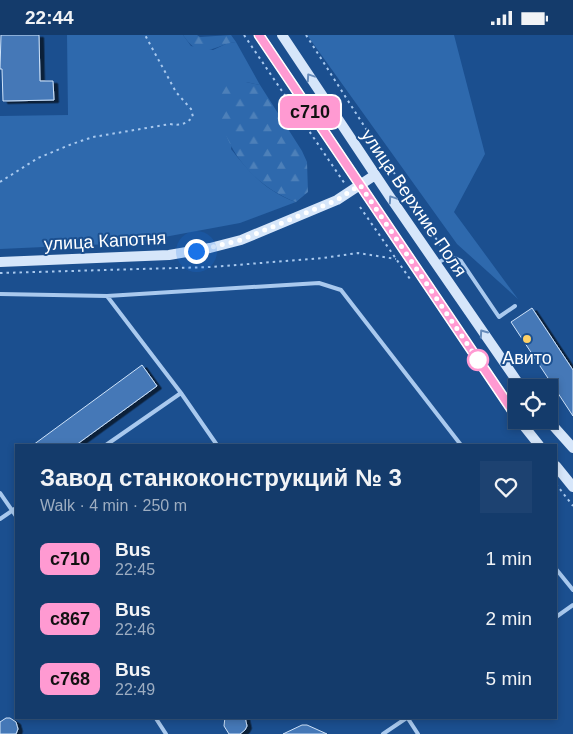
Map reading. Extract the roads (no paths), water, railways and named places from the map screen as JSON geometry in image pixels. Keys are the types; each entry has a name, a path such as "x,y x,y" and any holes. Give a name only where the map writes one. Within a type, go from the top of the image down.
{"main road":[{"name":"улица Верхние Поля","path":"259,35 508,404"},
{"name":"улица Верхние Поля","path":"282,35 436,264 516,379"},
{"name":"улица Капотня","path":"0,262 169,255 210,248 241,240 337,200 376,175"},
{"path":"526,429 538,444"},
{"path":"556,429 573,449"},
{"path":"557,468 573,487"}],"lane":[{"path":"436,264 448,257 455,257 460,261 499,317 516,307"},
{"path":"0,295 107,296 319,283 341,290 460,444"},
{"path":"107,296 181,393 216,444"},
{"path":"107,444 181,393"},
{"path":"0,493 14,509 0,519"},
{"path":"557,570 573,590"},
{"path":"557,616 573,605"},
{"path":"156,719 166,734"},
{"path":"383,734 406,719"},
{"path":"408,719 418,734"}],"place":[{"name":"Авито","path":"527,339"}]}
